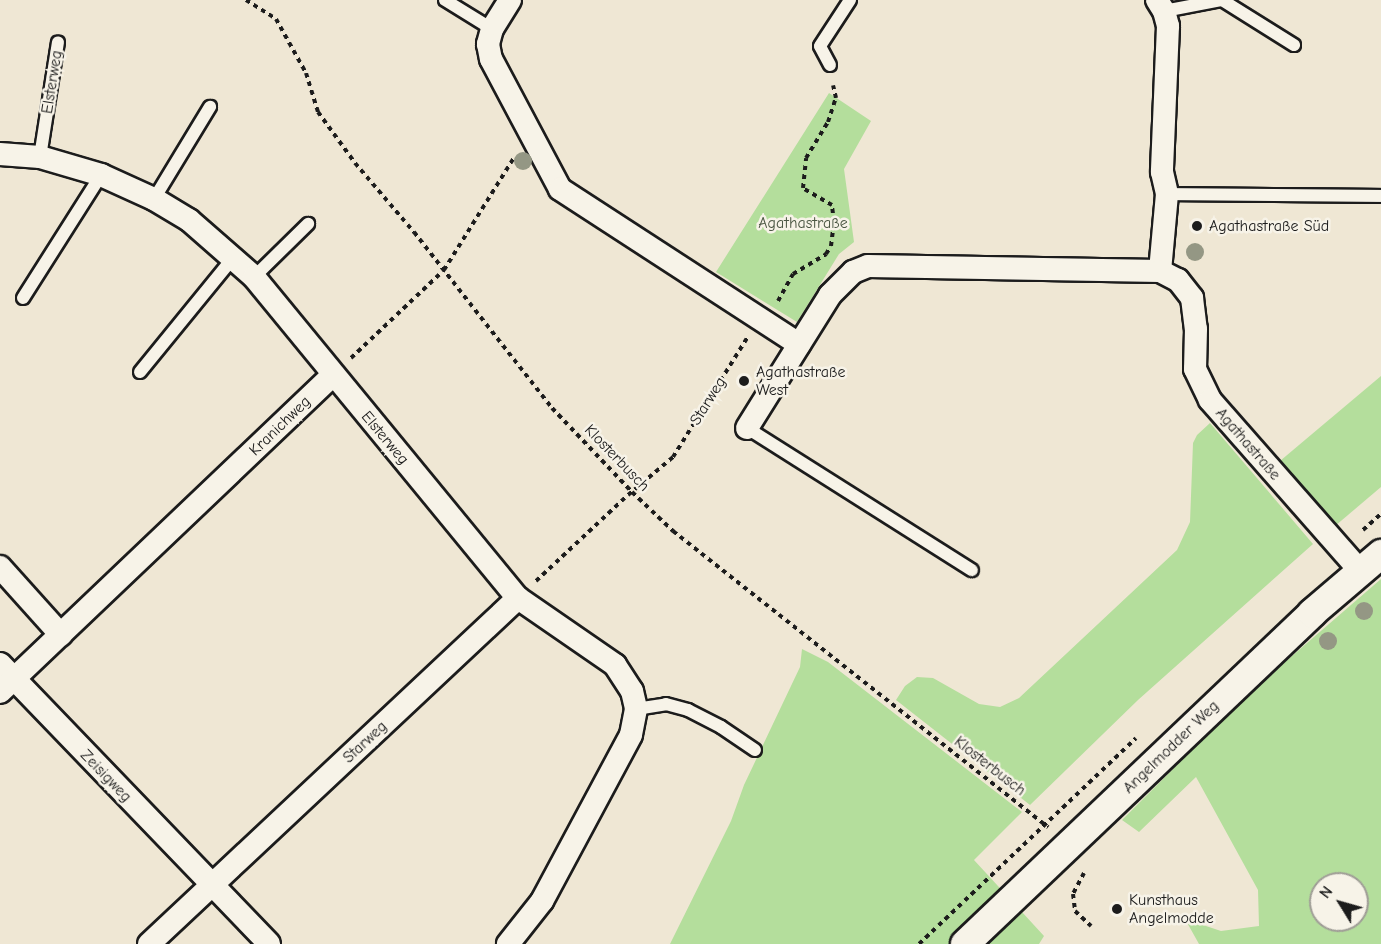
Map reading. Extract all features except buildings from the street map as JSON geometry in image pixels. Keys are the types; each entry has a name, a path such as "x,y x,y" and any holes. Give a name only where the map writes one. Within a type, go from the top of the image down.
{"street":[{"path":"510,0 492,29 488,44 491,59 529,135 560,189 799,344"},
{"path":"747,428 841,282 853,272 868,266 1160,271 1167,194 1162,172 1168,26 1160,6"},
{"name":"Elsterweg","path":"0,153 40,157 101,175 154,199 189,220 254,278 518,598"},
{"name":"Agathastraße","path":"1160,271 1178,280 1192,298 1196,329 1195,369 1210,400 1370,562"},
{"name":"Kranichweg","path":"5,678 61,635 333,375"},
{"name":"Angelmodder Weg","path":"965,944 1312,613 1370,562"},
{"path":"0,567 61,635"},
{"path":"508,944 542,901 631,735 636,709 632,691 615,665 518,598"},
{"name":"Starweg","path":"149,944 518,598"},
{"name":"Zeisigweg","path":"5,678 212,886"},
{"path":"212,886 269,944"}],"lane":[{"path":"445,0 492,29"},
{"path":"830,65 820,46 850,0"},
{"path":"1160,6 1221,0 1294,45"},
{"name":"Elsterweg","path":"40,157 57,42"},
{"path":"154,199 210,107"},
{"path":"23,298 101,175"},
{"path":"1167,194 1381,196"},
{"path":"254,278 308,224"},
{"path":"140,372 233,258"},
{"path":"747,428 972,570"},
{"path":"636,709 666,704 688,710 721,727 755,750"}],"path":[{"name":"Klosterbusch","path":"246,0 276,19 306,73 318,112 355,163 444,270 552,408 632,492 673,531 1044,823 1067,846"},
{"path":"759,319 775,308 793,274 826,254 831,246 834,222 832,205 803,188 806,158 828,122 836,98 830,65"},
{"path":"333,375 444,270 529,135"},
{"name":"Starweg","path":"518,598 632,492 673,458 759,319"},
{"path":"1086,870 1073,894 1075,911 1092,926"}],"green space":[{"name":"Agathastraße","path":"829,93 871,121 844,169 854,242 839,254 797,322 716,272"},
{"path":"1381,376 1381,487 1335,526 1280,461"},
{"path":"1210,423 1313,544 1138,700 1030,805 896,700 905,686 917,677 933,678 979,704 1000,707 1019,698 1177,550 1190,522 1193,443 1197,435"},
{"path":"1381,579 1381,944 1199,944 1185,919 1221,931 1259,926 1258,890 1196,777 1139,832 1122,820 1248,694"},
{"path":"802,649 828,662 1022,812 974,860 1044,936 1039,944 670,944 731,821 744,785 800,667"}],"place":[{"name":"Agathastraße Süd","path":"1197,226"},
{"name":"Agathastraße West","path":"744,381"},
{"name":"Kunsthaus Angelmodde","path":"1117,909"}]}
